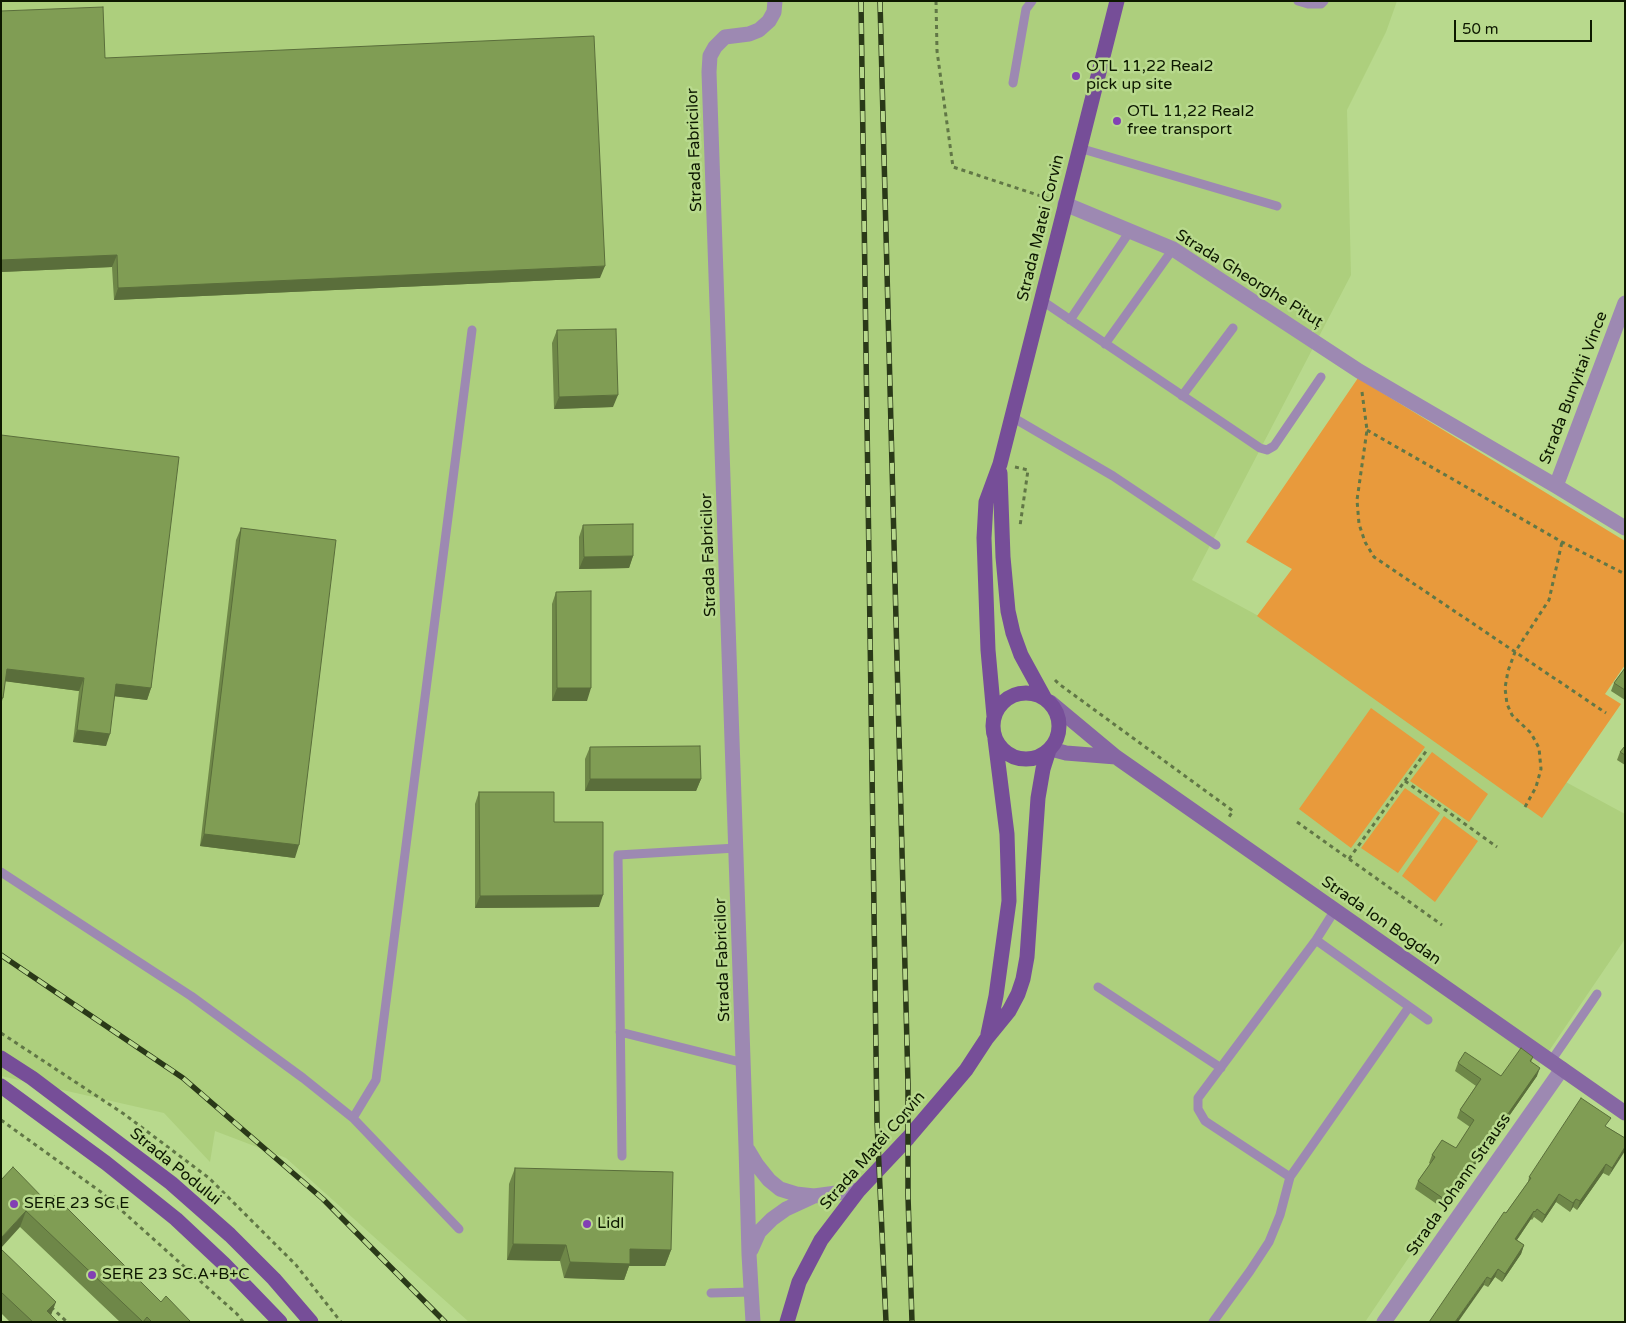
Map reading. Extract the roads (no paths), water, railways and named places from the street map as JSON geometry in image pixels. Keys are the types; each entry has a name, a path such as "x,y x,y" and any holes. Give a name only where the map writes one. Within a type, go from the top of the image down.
{"main road":[{"name":"Strada Matei Corvin","path":"994,716 988,650 984,538 986,502 1000,464 1116,1"},
{"name":"Strada Matei Corvin","path":"1000,464 1003,564 1008,611 1021,655 1047,700"},
{"path":"1029,692 1047,700 1056,710 1059,720 1056,740 1050,749 1037,758 1027,760 1008,754 1000,748 992,728 994,716 999,706 1007,698 1017,693 1029,692"},
{"name":"Strada Ion Bogdan","path":"1047,700 1116,757 1625,1113"},
{"name":"Strada Matei Corvin","path":"988,1038 996,996 1008,901 1007,834 995,739"},
{"name":"Strada Matei Corvin","path":"786,1322 799,1282 821,1240 859,1190 908,1138 966,1070 1009,1011 1018,994 1023,980 1027,957 1038,798 1043,769 1050,749"},
{"path":"1050,749 1066,753 1116,757"},
{"name":"Strada Podului","path":"1,1058 32,1078 171,1183 230,1235 274,1278 312,1322"},
{"path":"1,1086 106,1162 176,1219 224,1264 280,1322"}],"street":[{"name":"Strada Fabricilor","path":"754,1322 749,1254 710,56 715,47 725,37 749,34 759,30 769,21 774,12 775,1"},
{"name":"Strada Gheorghe Pituț","path":"1065,204 1173,249 1360,371 1625,528"},
{"name":"Strada Bunyitai Vince","path":"1556,486 1625,302"},
{"name":"Strada Johann Strauss","path":"1384,1322 1557,1065"},
{"name":"Strada Fabricilor","path":"746,1146 757,1165 769,1180 780,1189 796,1194 814,1196 859,1190"},
{"path":"749,1254 759,1232 772,1219 786,1209 814,1196"}],"lane":[{"path":"1013,83 1026,9 1032,1"},
{"path":"1298,1 1308,4 1321,4 1324,1"},
{"path":"1079,148 1277,206"},
{"path":"1070,320 1130,231"},
{"path":"1105,344 1173,249"},
{"path":"1041,300 1260,448 1267,450 1274,446 1321,377"},
{"path":"1182,396 1233,328"},
{"path":"353,1118 376,1080 472,330"},
{"path":"1012,417 1098,467 1216,545"},
{"path":"622,1156 618,855 736,848"},
{"path":"1,872 191,996 303,1078 353,1118 460,1229"},
{"path":"1290,1178 1205,1121 1198,1109 1198,1098 1316,940 1335,910"},
{"path":"1316,940 1428,1020"},
{"path":"1098,987 1221,1068"},
{"path":"1557,1065 1597,994"},
{"path":"1213,1322 1270,1242 1290,1178 1409,1006"},
{"path":"620,1032 744,1064"},
{"path":"711,1293 751,1292"}],"railway":[{"path":"861,1 877,1121 886,1322"},
{"path":"880,1 908,1083 908,1196 912,1322"},
{"path":"1,955 183,1078 323,1199 445,1322"}],"place":[{"name":"OTL 11,22 Real2 pick up site","path":"1076,76"},
{"name":"OTL 11,22 Real2 free transport","path":"1117,121"},
{"name":"SERE 23 SC E","path":"14,1204"},
{"name":"Lidl","path":"587,1224"},
{"name":"SERE 23 SC.A+B+C","path":"92,1275"}]}
